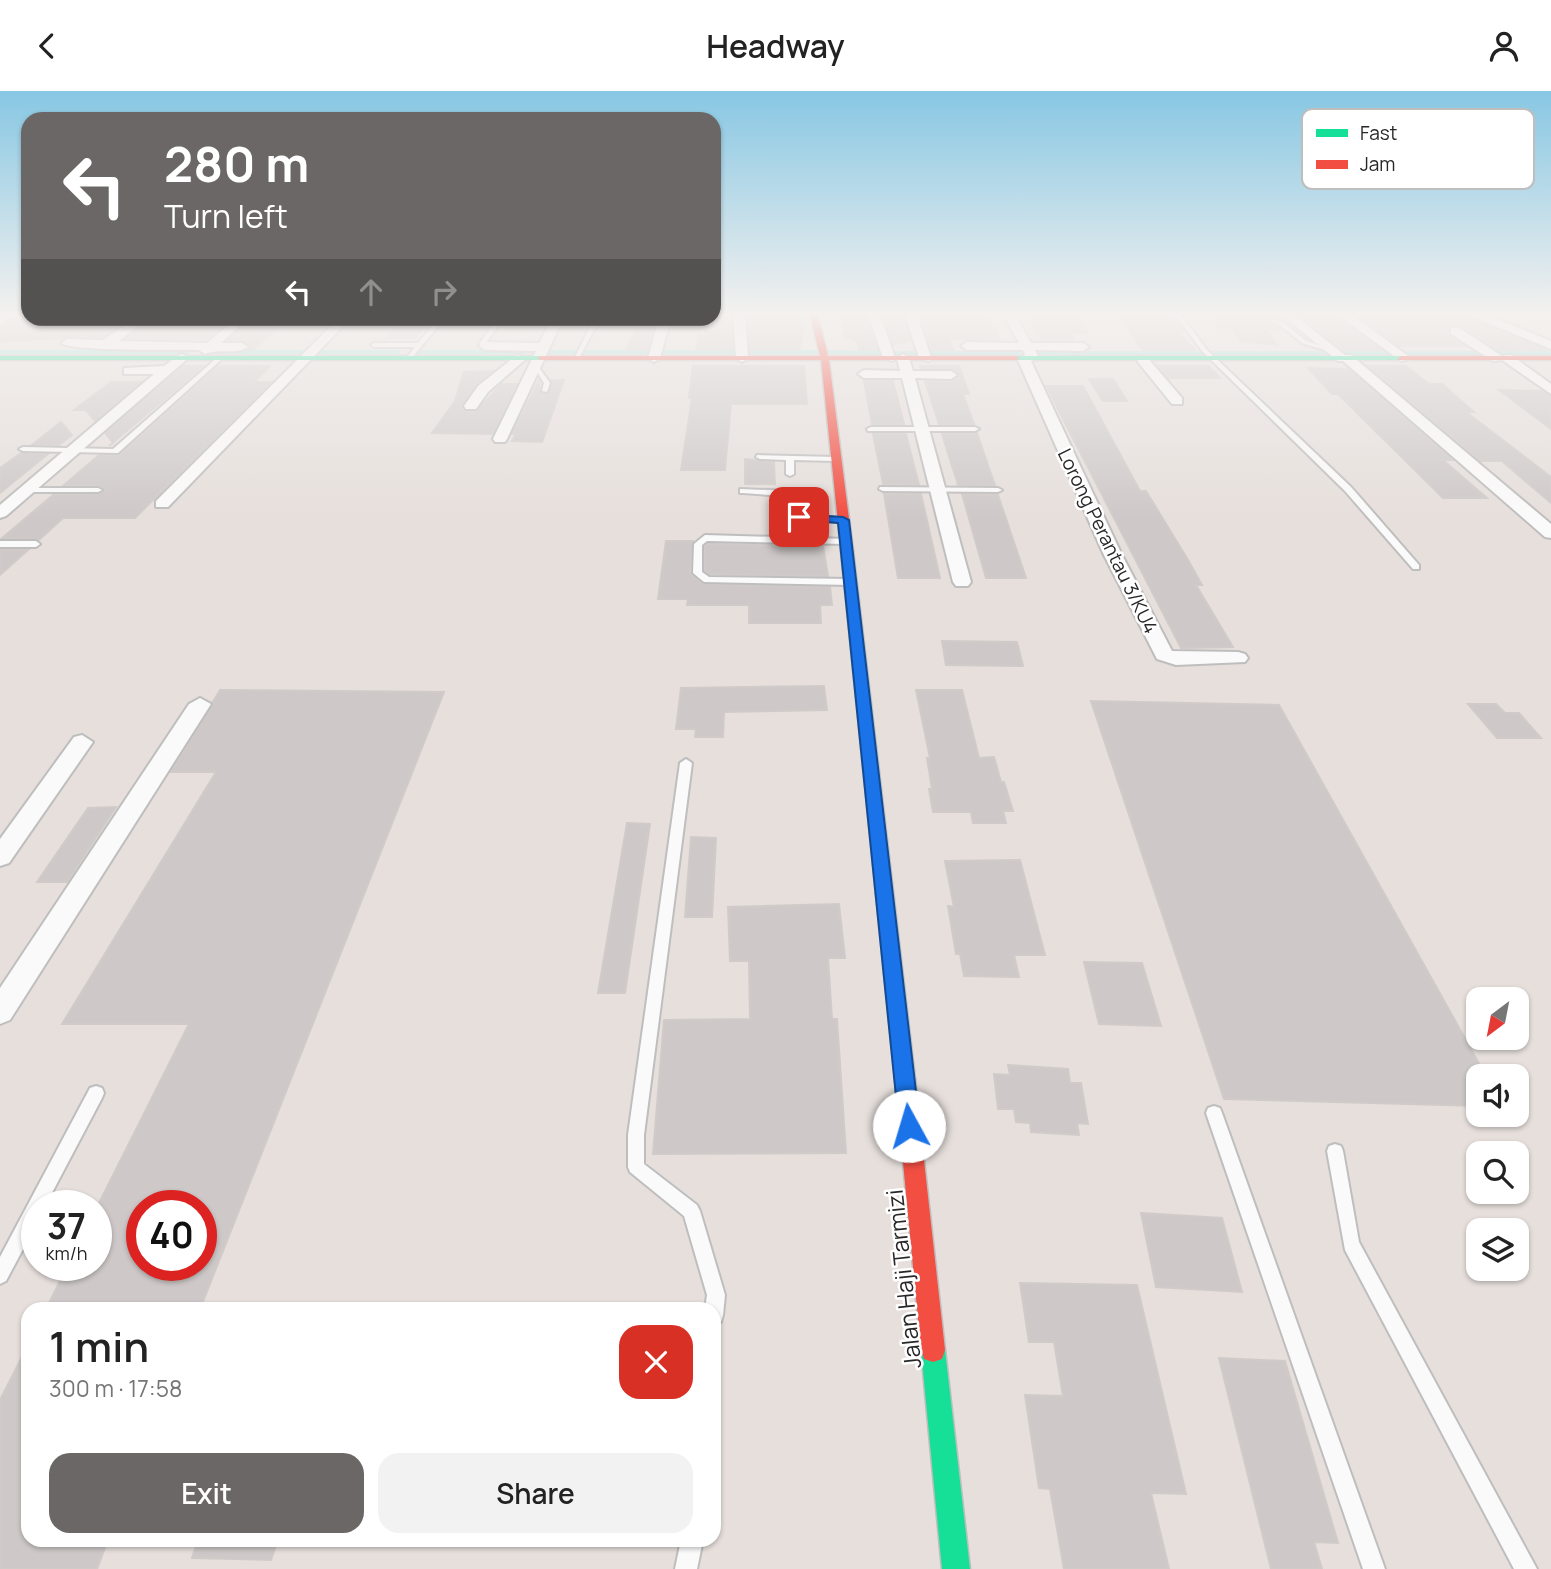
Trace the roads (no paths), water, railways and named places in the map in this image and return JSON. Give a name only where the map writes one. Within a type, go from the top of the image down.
[{"type":"street","points":[[0,513],[155,380]]},
{"type":"street","points":[[162,503],[283,380]]},
{"type":"street","points":[[471,406],[483,389],[497,380]]},
{"type":"street","points":[[500,439],[524,380]]},
{"type":"street","name":"Jalan Haji Tarmizi","points":[[826,380],[851,582],[956,1569]]},
{"type":"street","points":[[906,380],[922,429],[962,582]]},
{"type":"street","name":"Lorong Perantau 3/KU4","points":[[1038,380],[1112,553],[1164,655],[1176,659],[1238,658]]},
{"type":"street","points":[[1159,380],[1177,401]]},
{"type":"street","points":[[1370,380],[1551,533]]},
{"type":"street","points":[[1535,380],[1551,390]]},
{"type":"street","points":[[0,1012],[200,704]]},
{"type":"street","points":[[0,857],[82,742]]},
{"type":"lane","points":[[23,449],[115,451],[179,380]]},
{"type":"lane","points":[[545,380],[545,391]]},
{"type":"lane","points":[[1236,380],[1323,463],[1416,567]]},
{"type":"lane","points":[[871,429],[975,429]]},
{"type":"lane","points":[[760,457],[836,459]]},
{"type":"lane","points":[[790,458],[790,474]]},
{"type":"lane","points":[[883,489],[998,490]]},
{"type":"lane","points":[[26,490],[98,490]]},
{"type":"lane","points":[[743,491],[793,493],[801,496],[799,517],[843,520]]},
{"type":"lane","points":[[846,541],[702,539],[698,544],[697,573],[708,580],[851,582]]},
{"type":"lane","points":[[0,544],[36,544]]},
{"type":"lane","points":[[686,763],[636,1135],[636,1167],[691,1211],[716,1295],[715,1302]]},
{"type":"lane","points":[[0,1275],[96,1093]]},
{"type":"lane","points":[[1214,1114],[1374,1569]]},
{"type":"lane","points":[[1335,1151],[1351,1244],[1526,1569]]},
{"type":"lane","points":[[686,1569],[691,1547]]}]
